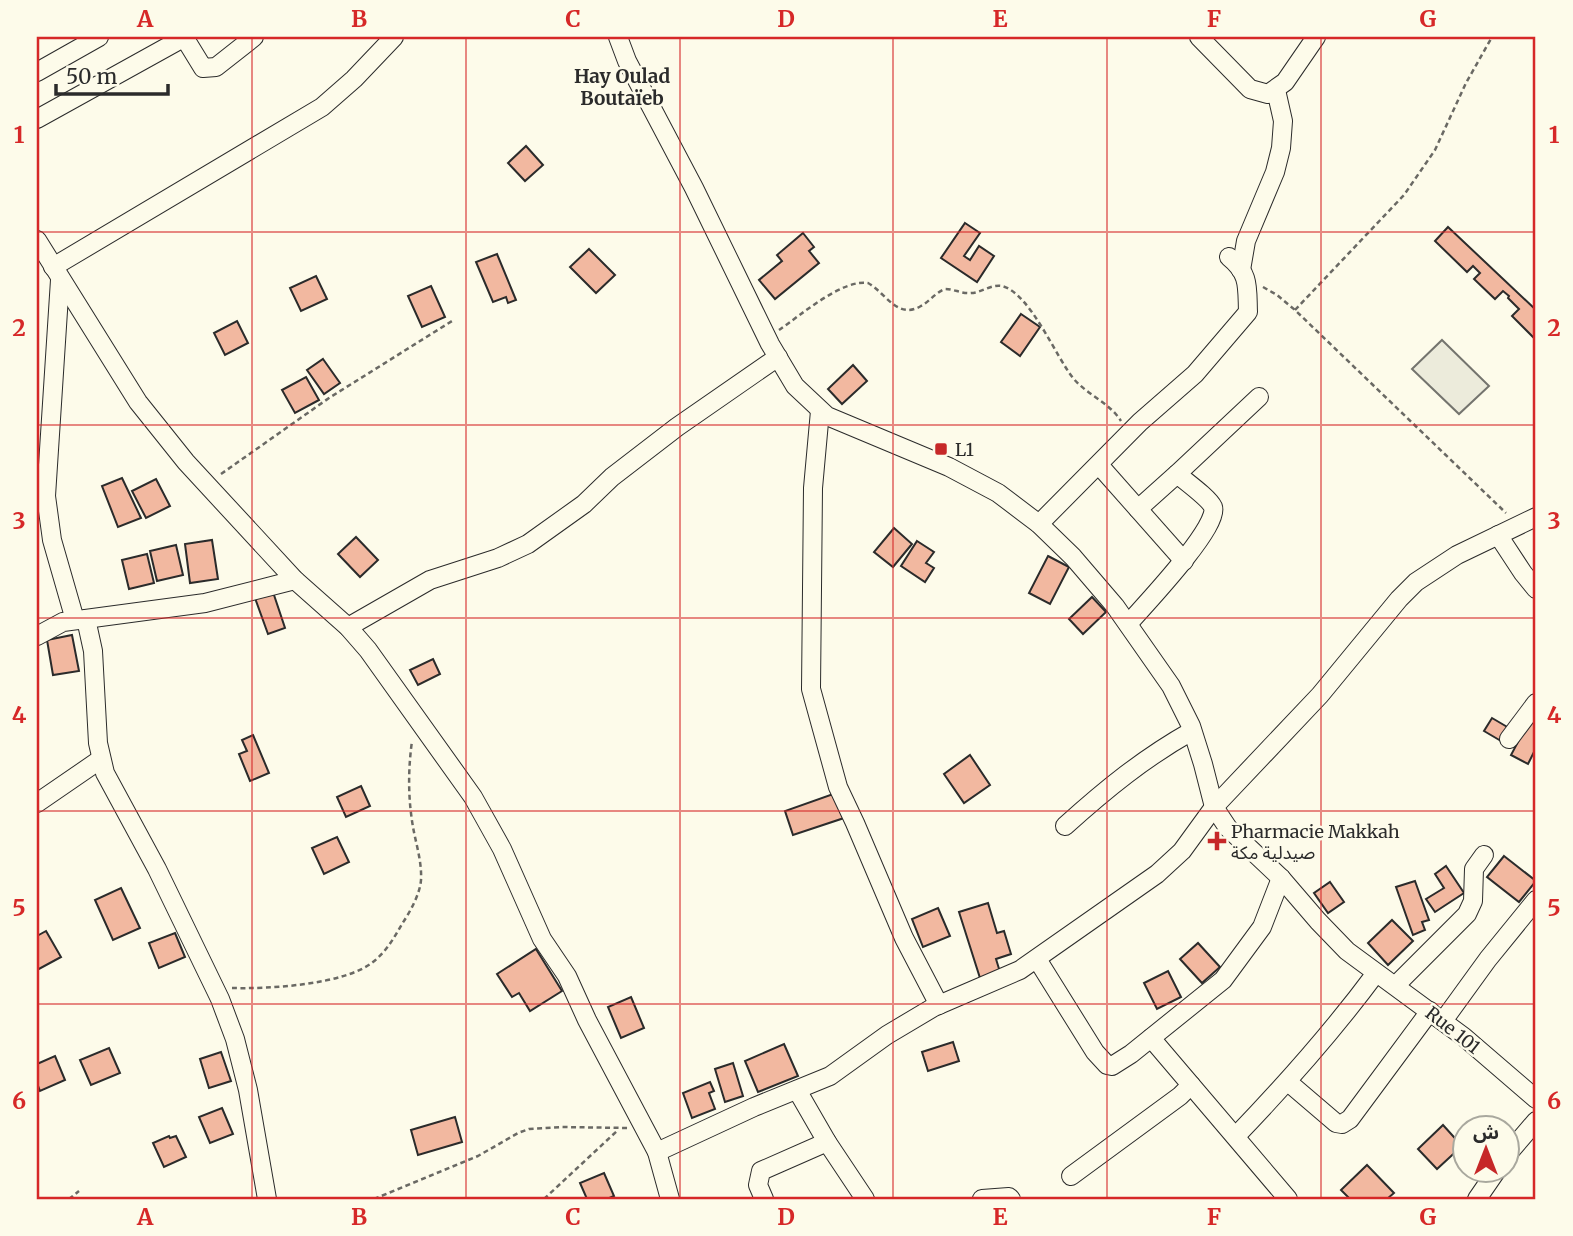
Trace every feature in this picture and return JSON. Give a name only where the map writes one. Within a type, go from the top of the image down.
[{"type":"street","points":[[37,72],[99,37]]},
{"type":"street","points":[[37,119],[184,37],[203,68],[216,67],[254,37]]},
{"type":"street","points":[[57,274],[322,107],[354,79],[394,37]]},
{"type":"street","points":[[618,37],[627,61],[767,338],[795,386],[820,411],[853,429],[949,467],[998,493],[1039,524],[1073,557],[1128,624],[1171,686],[1192,731],[1214,807]]},
{"type":"street","points":[[1199,37],[1250,89],[1268,94],[1276,90],[1290,75],[1316,37]]},
{"type":"street","points":[[1039,524],[1120,442],[1195,374],[1248,312],[1239,269],[1246,241],[1275,172],[1281,148],[1283,121],[1276,90]]},
{"type":"street","points":[[37,240],[138,402],[207,484],[295,580],[348,627],[368,650],[473,797],[502,849],[542,939],[567,976],[657,1152],[670,1199]]},
{"type":"street","points":[[57,274],[46,496],[52,540],[93,651],[96,727],[101,759],[105,773],[145,846],[215,987],[235,1038],[248,1090],[267,1199]]},
{"type":"street","points":[[348,627],[430,580],[498,558],[528,544],[584,503],[612,477],[677,426],[778,357]]},
{"type":"street","points":[[1138,509],[1259,397]]},
{"type":"street","points":[[820,411],[813,488],[811,689],[838,787],[904,938],[939,1004]]},
{"type":"street","points":[[1099,465],[1184,561]]},
{"type":"street","points":[[1128,624],[1184,561],[1211,522],[1214,513],[1212,505],[1177,474]]},
{"type":"street","points":[[657,1152],[754,1107],[830,1076],[887,1035],[939,1004],[1006,977],[1037,958],[1171,863],[1214,807],[1320,695],[1416,582],[1457,555],[1536,517]]},
{"type":"street","points":[[1498,535],[1522,573],[1536,589]]},
{"type":"street","points":[[37,636],[63,622],[205,603],[241,596],[295,580]]},
{"type":"street","points":[[1509,739],[1536,703]]},
{"type":"street","points":[[1065,826],[1119,778],[1160,749],[1192,731]]},
{"type":"street","points":[[37,803],[101,759]]},
{"type":"street","name":"Rue 101","points":[[1214,807],[1228,828],[1281,878],[1347,951],[1437,1016],[1536,1098]]},
{"type":"street","points":[[1396,985],[1467,914],[1473,901],[1474,869],[1484,856]]},
{"type":"street","points":[[1037,958],[1095,1052],[1107,1065],[1112,1066],[1223,980],[1262,927],[1281,878]]},
{"type":"street","points":[[1288,1083],[1336,1123],[1342,1124],[1350,1119],[1536,900]]},
{"type":"street","points":[[1236,1136],[1288,1083],[1347,1012],[1371,969]]},
{"type":"street","points":[[1151,1038],[1288,1199]]},
{"type":"street","points":[[1071,1176],[1191,1085]]},
{"type":"street","points":[[797,1090],[862,1198]]},
{"type":"street","points":[[1520,1140],[1536,1121]]},
{"type":"street","points":[[764,1199],[758,1185],[761,1171],[827,1142]]},
{"type":"street","points":[[1477,1199],[1487,1184]]},
{"type":"street","points":[[982,1199],[1011,1199]]},
{"type":"path","points":[[1294,310],[1404,195],[1435,150],[1466,83],[1492,37]]},
{"type":"path","points":[[1239,269],[1294,310],[1518,525]]},
{"type":"path","points":[[767,338],[854,282],[868,283],[889,303],[908,310],[920,306],[945,289],[973,293],[995,286],[1004,287],[1025,304],[1073,378],[1117,415],[1122,424],[1120,442]]},
{"type":"path","points":[[207,484],[329,398],[452,320]]},
{"type":"path","points":[[215,987],[257,989],[306,984],[350,973],[371,964],[386,951],[405,920],[421,881],[410,788],[412,742]]},
{"type":"path","points":[[376,1199],[478,1156],[528,1129],[620,1128],[643,1125]]},
{"type":"path","points":[[544,1199],[620,1128]]},
{"type":"path","points":[[69,1199],[79,1191]]},
{"type":"shaded area","points":[[1442,340],[1489,386],[1459,414],[1412,369]]},
{"type":"building","points":[[526,146],[543,165],[525,181],[508,163]]},
{"type":"building","points":[[965,223],[980,233],[964,256],[970,260],[979,246],[994,256],[977,282],[941,258]]},
{"type":"building","points":[[1448,227],[1536,310],[1536,340],[1512,316],[1519,309],[1509,296],[1503,291],[1495,299],[1474,279],[1480,273],[1473,266],[1467,272],[1435,241]]},
{"type":"building","points":[[803,233],[814,247],[809,251],[819,263],[775,299],[759,280],[782,261],[777,255]]},
{"type":"building","points":[[589,249],[615,275],[596,293],[570,267]]},
{"type":"building","points":[[497,254],[516,300],[508,303],[506,297],[493,302],[476,262]]},
{"type":"building","points":[[316,276],[327,299],[301,311],[290,288]]},
{"type":"building","points":[[431,286],[445,317],[422,327],[408,296]]},
{"type":"building","points":[[1021,314],[1040,327],[1020,356],[1001,342]]},
{"type":"building","points":[[237,321],[248,343],[225,355],[214,333]]},
{"type":"building","points":[[323,359],[340,383],[324,394],[307,370]]},
{"type":"building","points":[[853,365],[867,381],[842,404],[828,389]]},
{"type":"building","points":[[306,377],[319,400],[295,413],[282,390]]},
{"type":"building","points":[[122,478],[141,518],[118,527],[102,486]]},
{"type":"building","points":[[156,479],[170,506],[146,518],[132,491]]},
{"type":"building","points":[[894,528],[912,544],[893,567],[874,552]]},
{"type":"building","points":[[356,537],[378,560],[360,577],[338,554]]},
{"type":"building","points":[[212,540],[218,579],[190,583],[185,544]]},
{"type":"building","points":[[917,541],[934,552],[926,563],[934,568],[925,582],[901,566]]},
{"type":"building","points":[[176,545],[183,575],[157,581],[150,551]]},
{"type":"building","points":[[147,554],[154,583],[129,589],[122,560]]},
{"type":"building","points":[[1048,556],[1069,567],[1050,604],[1029,593]]},
{"type":"building","points":[[273,592],[285,628],[268,634],[255,598]]},
{"type":"building","points":[[1092,597],[1106,612],[1083,634],[1069,619]]},
{"type":"building","points":[[72,635],[79,671],[53,675],[47,640]]},
{"type":"building","points":[[433,659],[440,674],[418,685],[410,670]]},
{"type":"building","points":[[1535,710],[1536,748],[1528,764],[1511,755]]},
{"type":"building","points":[[1492,718],[1509,728],[1501,741],[1484,731]]},
{"type":"building","points":[[253,735],[269,773],[250,781],[239,754],[247,751],[242,740]]},
{"type":"building","points":[[970,755],[990,785],[964,803],[944,774]]},
{"type":"building","points":[[361,786],[370,806],[346,817],[337,797]]},
{"type":"building","points":[[836,793],[844,818],[793,835],[785,811]]},
{"type":"building","points":[[337,837],[349,862],[324,874],[312,848]]},
{"type":"building","points":[[1504,856],[1536,881],[1519,902],[1487,877]]},
{"type":"building","points":[[1446,866],[1464,893],[1435,912],[1426,899],[1444,888],[1435,874]]},
{"type":"building","points":[[1415,881],[1429,920],[1422,922],[1425,930],[1413,935],[1396,887]]},
{"type":"building","points":[[1330,882],[1344,902],[1328,913],[1314,893]]},
{"type":"building","points":[[121,888],[140,928],[113,940],[95,900]]},
{"type":"building","points":[[988,903],[997,933],[1004,931],[1011,954],[996,959],[1000,972],[980,978],[959,912]]},
{"type":"building","points":[[938,908],[950,936],[923,947],[912,919]]},
{"type":"building","points":[[1392,920],[1413,941],[1388,965],[1368,943]]},
{"type":"building","points":[[46,931],[61,957],[37,970],[37,936]]},
{"type":"building","points":[[175,933],[185,957],[159,968],[149,943]]},
{"type":"building","points":[[1198,943],[1220,967],[1202,983],[1180,959]]},
{"type":"building","points":[[536,949],[562,991],[530,1011],[519,993],[512,997],[497,974]]},
{"type":"building","points":[[1168,971],[1181,997],[1157,1009],[1144,983]]},
{"type":"building","points":[[631,997],[644,1028],[621,1038],[608,1007]]},
{"type":"building","points":[[953,1042],[959,1061],[928,1071],[922,1052]]},
{"type":"building","points":[[784,1044],[798,1076],[758,1092],[745,1061]]},
{"type":"building","points":[[109,1048],[120,1073],[91,1085],[80,1060]]},
{"type":"building","points":[[221,1052],[231,1081],[209,1088],[200,1059]]},
{"type":"building","points":[[55,1056],[65,1080],[40,1091],[37,1064]]},
{"type":"building","points":[[733,1063],[743,1096],[725,1102],[715,1069]]},
{"type":"building","points":[[710,1082],[714,1091],[709,1093],[715,1109],[692,1118],[683,1093]]},
{"type":"building","points":[[222,1108],[233,1134],[210,1143],[199,1117]]},
{"type":"building","points":[[455,1117],[462,1142],[418,1155],[411,1130]]},
{"type":"building","points":[[1443,1125],[1450,1133],[1450,1157],[1437,1169],[1418,1149]]},
{"type":"building","points":[[176,1136],[186,1157],[164,1167],[153,1143]]},
{"type":"building","points":[[1367,1165],[1394,1193],[1387,1199],[1350,1199],[1341,1190]]},
{"type":"building","points":[[604,1173],[614,1196],[607,1199],[587,1199],[580,1183]]},
{"type":"place","name":"L1","points":[[941,449]]},
{"type":"place","name":"Pharmacie Makkah صيدلية مكة","points":[[1217,841]]},
{"type":"district","name":"Hay Oulad Boutaïeb","points":[[622,87]]}]
